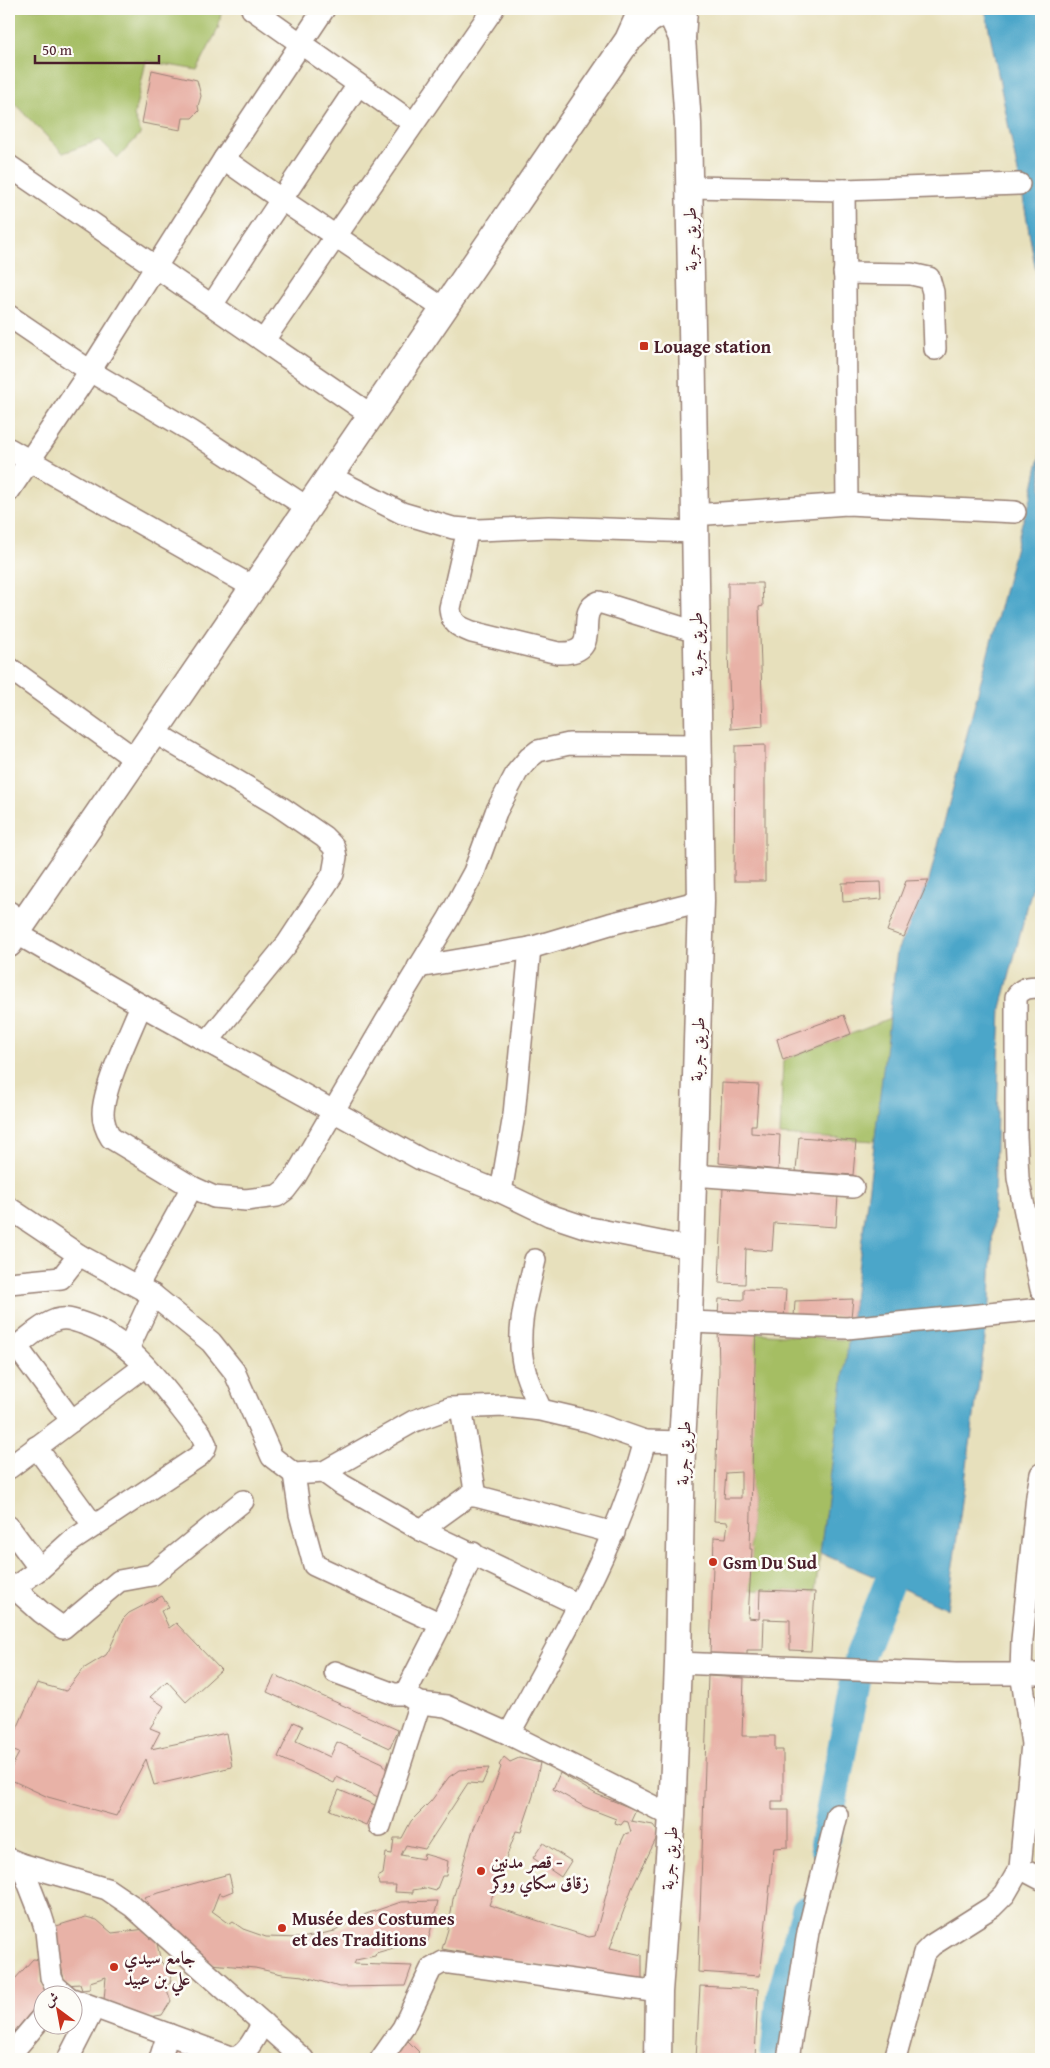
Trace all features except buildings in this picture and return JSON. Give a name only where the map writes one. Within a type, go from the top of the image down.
[{"type":"main road","name":"طريق جربة","points":[[658,2059],[660,1992],[672,1816],[678,1663],[682,1442],[689,1322],[701,901],[689,187],[682,38],[674,20],[666,9]]},
{"type":"main road","points":[[14,928],[154,732],[628,40],[649,20],[666,9]]},
{"type":"street","points":[[252,9],[413,123]]},
{"type":"street","points":[[9,491],[90,371],[224,159],[324,9]]},
{"type":"street","points":[[264,340],[493,9]]},
{"type":"street","points":[[212,305],[358,85]]},
{"type":"street","points":[[224,159],[444,309]]},
{"type":"street","points":[[9,166],[371,415]]},
{"type":"street","points":[[689,187],[844,190],[1019,184]]},
{"type":"street","points":[[844,190],[847,504]]},
{"type":"street","points":[[844,272],[911,274],[928,278],[933,292],[935,348]]},
{"type":"street","points":[[9,316],[90,371],[191,431],[308,508]]},
{"type":"street","points":[[9,449],[253,587]]},
{"type":"street","points":[[329,476],[402,513],[431,523],[468,529],[694,524],[847,504],[1015,512]]},
{"type":"street","points":[[468,529],[450,608],[450,616],[458,627],[549,651],[570,653],[582,648],[586,639],[588,614],[594,604],[600,602],[696,632]]},
{"type":"street","points":[[9,668],[135,759]]},
{"type":"street","points":[[154,732],[279,806],[324,837],[334,847],[336,857],[333,874],[303,921],[260,979],[208,1041]]},
{"type":"street","points":[[142,1005],[106,1095],[103,1113],[105,1128],[111,1138],[192,1187],[214,1197],[228,1200],[264,1199],[277,1196],[285,1190],[295,1177],[418,967],[449,918],[474,872],[496,812],[517,772],[529,758],[538,751],[548,747],[568,744],[698,745]]},
{"type":"street","points":[[418,967],[530,948],[610,924],[701,901]]},
{"type":"street","points":[[14,928],[142,1005],[422,1160],[549,1214],[585,1227],[691,1248]]},
{"type":"street","points":[[501,1192],[514,1115],[530,948]]},
{"type":"street","points":[[1041,987],[1029,986],[1021,990],[1016,997],[1016,1136],[1018,1178],[1041,1289]]},
{"type":"street","points":[[693,1175],[854,1186]]},
{"type":"street","points":[[128,1349],[145,1290],[192,1187]]},
{"type":"street","points":[[9,1208],[79,1255],[145,1290],[194,1327],[226,1359],[250,1405],[272,1457],[294,1474],[324,1472],[414,1421],[450,1408],[505,1406],[541,1410],[588,1421],[646,1441],[682,1442]]},
{"type":"street","points":[[9,1283],[61,1278],[79,1255]]},
{"type":"street","points":[[535,1260],[522,1315],[520,1343],[524,1369],[541,1410]]},
{"type":"street","points":[[689,1322],[847,1328],[1041,1309]]},
{"type":"street","points":[[72,1420],[13,1350],[47,1324],[57,1320],[68,1319],[99,1329],[128,1349],[145,1366],[201,1434],[206,1445],[199,1456],[70,1542],[40,1569],[11,1589],[63,1628],[120,1581],[152,1575],[243,1501]]},
{"type":"street","points":[[10,1464],[36,1448],[145,1366]]},
{"type":"street","points":[[461,1408],[476,1496]]},
{"type":"street","points":[[509,1734],[579,1605],[614,1533],[635,1478],[646,1441]]},
{"type":"street","points":[[36,1448],[94,1526]]},
{"type":"street","points":[[324,1472],[342,1485],[421,1530],[579,1605]]},
{"type":"street","points":[[294,1474],[300,1514],[314,1566],[441,1624]]},
{"type":"street","points":[[895,2059],[924,1953],[932,1945],[992,1907],[1005,1894],[1020,1868],[1036,1745],[1031,1674],[1022,1640],[1038,1525],[1041,1474]]},
{"type":"street","points":[[421,1530],[461,1500],[468,1496],[476,1496],[614,1533]]},
{"type":"street","points":[[9,1527],[40,1569]]},
{"type":"street","points":[[380,1826],[413,1699],[441,1624],[472,1553]]},
{"type":"street","points":[[678,1663],[956,1674],[1031,1674]]},
{"type":"street","points":[[335,1672],[394,1694],[446,1706],[509,1734],[672,1816]]},
{"type":"street","points":[[788,2059],[808,1932],[837,1815]]},
{"type":"street","points":[[15,1862],[41,1915],[46,1931],[51,1977],[55,1986]]},
{"type":"street","points":[[15,1862],[107,1889],[132,1906],[303,2059]]},
{"type":"street","points":[[1020,1868],[1041,1879]]},
{"type":"street","points":[[381,2059],[402,2028],[431,1969],[443,1962],[660,1992]]},
{"type":"street","points":[[82,2003],[233,2058],[240,2056],[245,2051],[263,2023]]},
{"type":"street","points":[[68,2059],[94,2008]]},
{"type":"street","points":[[9,2056],[32,2029]]},
{"type":"street","points":[[160,2059],[168,2034]]},
{"type":"green space","points":[[9,9],[222,9],[218,29],[197,70],[146,61],[134,116],[141,133],[118,158],[100,140],[63,153],[9,98]]},
{"type":"green space","points":[[890,1019],[875,1141],[780,1135],[783,1060]]},
{"type":"green space","points":[[755,1333],[849,1340],[815,1592],[749,1590],[752,1550],[750,1549]]},
{"type":"water","points":[[985,9],[1041,9],[1041,301],[1024,203]]},
{"type":"water","points":[[1041,451],[1041,854],[1001,1008],[990,1303],[947,1608],[820,1553],[871,1171],[897,951],[929,880],[1022,523],[1030,502]]},
{"type":"waterway","points":[[824,1845],[860,1655],[892,1575],[898,1544]]},
{"type":"waterway","points":[[775,2059],[781,1996],[806,1911]]},
{"type":"place","name":"Louage station","points":[[644,346]]},
{"type":"place","name":"Gsm Du Sud","points":[[713,1562]]},
{"type":"place","name":"قصر مدنين - زقاق سكاي ووكر","points":[[481,1871]]},
{"type":"place","name":"Musée des Costumes et des Traditions","points":[[282,1928]]},
{"type":"place","name":"جامع سيدي علي بن عبيد","points":[[114,1967]]}]
